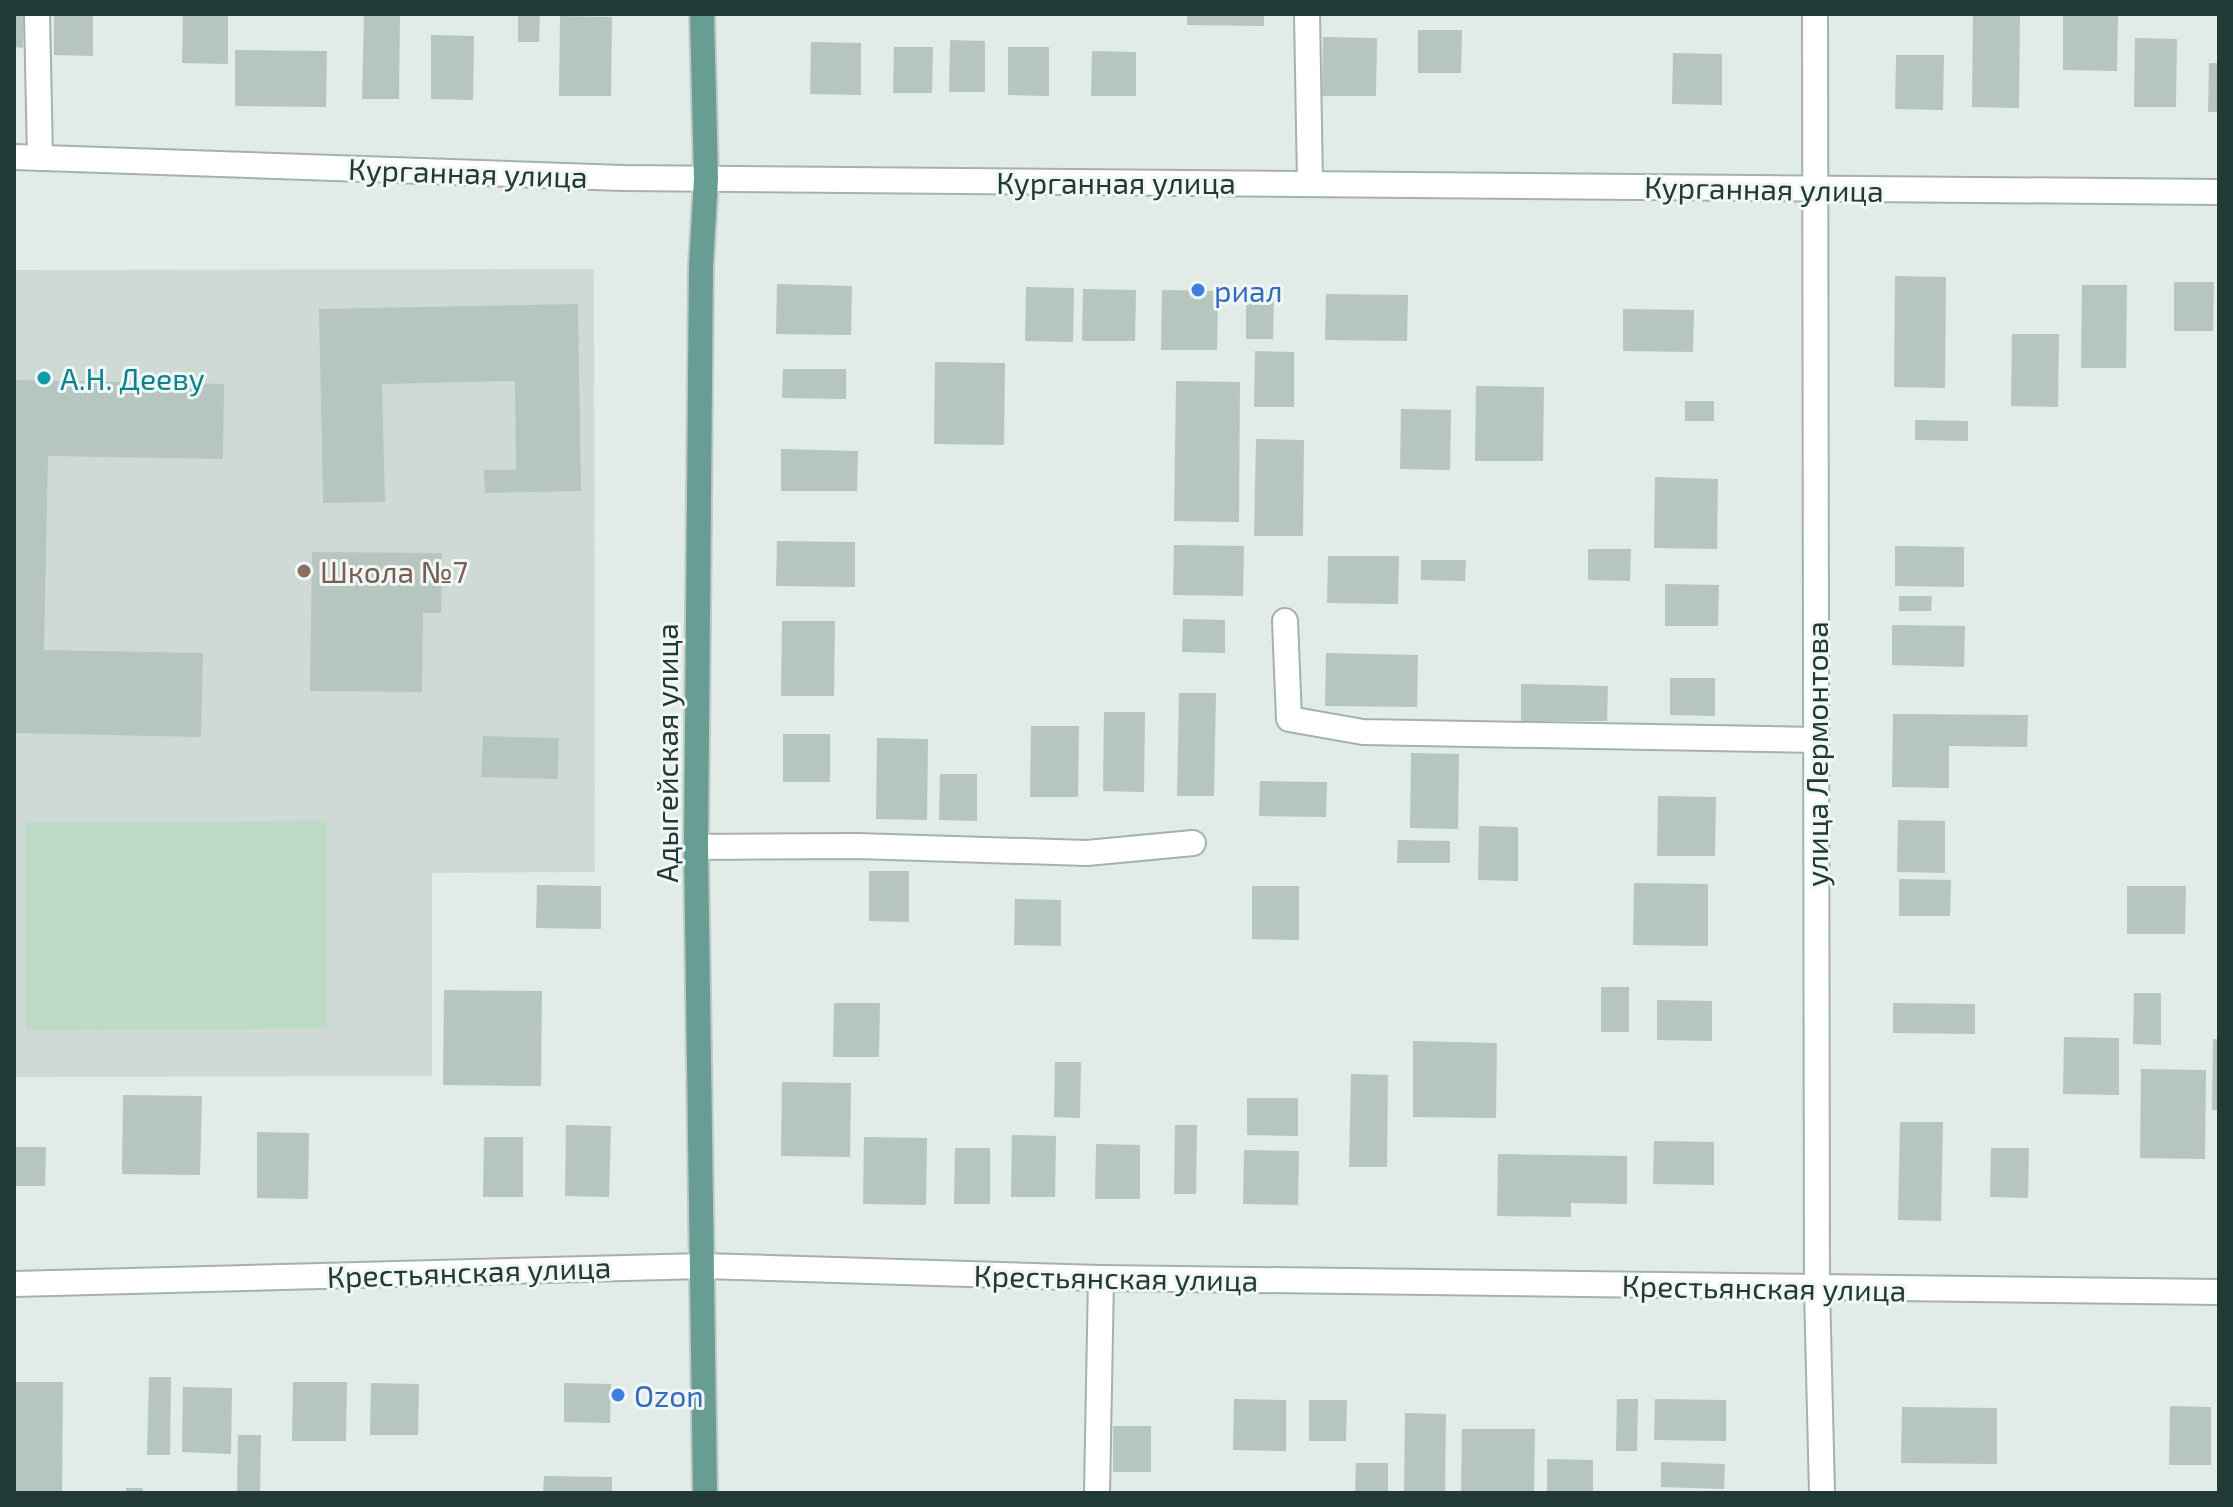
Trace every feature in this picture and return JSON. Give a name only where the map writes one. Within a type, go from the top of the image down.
[{"type":"main road","name":"Адыгейская улица","points":[[702,14],[706,179],[701,266],[696,847],[705,1493]]},
{"type":"street","points":[[37,14],[40,158]]},
{"type":"street","points":[[1307,14],[1310,184]]},
{"type":"street","name":"улица Лермонтова","points":[[1815,14],[1818,189],[1817,1289],[1822,1493]]},
{"type":"street","name":"Курганная улица","points":[[14,157],[706,179],[2219,192]]},
{"type":"street","points":[[1285,621],[1289,719],[1363,732],[1816,740]]},
{"type":"street","points":[[696,847],[857,846],[1087,853],[1193,843]]},
{"type":"street","name":"Крестьянская улица","points":[[14,1284],[703,1266],[1101,1278],[2219,1292]]},
{"type":"street","points":[[1097,1493],[1101,1278]]},
{"type":"shaded area","name":"Школа №7","points":[[594,269],[595,872],[432,873],[432,1076],[14,1077],[14,270]]},
{"type":"green space","points":[[327,821],[327,1029],[26,1030],[26,822]]},
{"type":"building","points":[[14,14],[24,14],[23,48],[14,47]]},
{"type":"building","points":[[54,14],[93,14],[93,56],[54,55]]},
{"type":"building","points":[[183,14],[228,14],[228,64],[182,63]]},
{"type":"building","points":[[364,14],[400,14],[399,99],[362,99]]},
{"type":"building","points":[[518,14],[540,14],[539,42],[518,42]]},
{"type":"building","points":[[1187,14],[1264,14],[1264,26],[1187,25]]},
{"type":"building","points":[[1973,14],[2020,14],[2019,108],[1972,107]]},
{"type":"building","points":[[2063,14],[2118,14],[2117,71],[2063,70]]},
{"type":"building","points":[[560,16],[612,17],[611,96],[559,96]]},
{"type":"building","points":[[1418,30],[1462,30],[1461,73],[1418,73]]},
{"type":"building","points":[[431,35],[474,36],[473,100],[431,99]]},
{"type":"building","points":[[1323,37],[1377,38],[1376,96],[1322,96]]},
{"type":"building","points":[[2135,38],[2177,39],[2176,107],[2134,107]]},
{"type":"building","points":[[950,40],[985,41],[985,92],[949,92]]},
{"type":"building","points":[[811,42],[861,43],[861,95],[810,94]]},
{"type":"building","points":[[894,47],[933,47],[932,93],[893,93]]},
{"type":"building","points":[[1008,47],[1049,47],[1049,96],[1008,95]]},
{"type":"building","points":[[235,50],[327,51],[326,107],[235,106]]},
{"type":"building","points":[[1092,51],[1136,52],[1136,96],[1091,96]]},
{"type":"building","points":[[1673,53],[1722,54],[1722,105],[1672,104]]},
{"type":"building","points":[[1896,55],[1944,55],[1943,110],[1895,109]]},
{"type":"building","points":[[2209,63],[2219,63],[2219,112],[2208,112]]},
{"type":"building","points":[[1895,276],[1946,277],[1945,388],[1894,387]]},
{"type":"building","points":[[2174,282],[2214,282],[2213,331],[2174,331]]},
{"type":"building","points":[[777,284],[852,286],[851,335],[776,334]]},
{"type":"building","points":[[2082,285],[2127,285],[2126,368],[2081,368]]},
{"type":"building","points":[[1026,287],[1074,288],[1073,342],[1025,341]]},
{"type":"building","points":[[1083,289],[1136,290],[1135,341],[1082,341]]},
{"type":"building","points":[[1162,290],[1218,291],[1217,350],[1161,350]]},
{"type":"building","points":[[1246,291],[1274,291],[1273,339],[1246,339]]},
{"type":"building","points":[[1326,294],[1408,295],[1407,341],[1325,340]]},
{"type":"building","points":[[578,304],[581,491],[485,493],[484,470],[516,470],[515,381],[382,384],[385,502],[323,503],[319,309]]},
{"type":"building","points":[[1623,309],[1694,310],[1693,352],[1623,351]]},
{"type":"building","points":[[2012,334],[2059,334],[2058,407],[2011,406]]},
{"type":"building","points":[[1255,351],[1294,352],[1294,407],[1254,407]]},
{"type":"building","points":[[935,362],[1005,363],[1004,445],[934,444]]},
{"type":"building","points":[[783,369],[846,369],[846,399],[782,398]]},
{"type":"building","points":[[14,380],[224,384],[223,459],[48,456],[44,650],[203,653],[201,737],[14,733]]},
{"type":"building","points":[[1176,381],[1240,382],[1239,522],[1174,521]]},
{"type":"building","points":[[1476,386],[1544,387],[1543,461],[1475,461]]},
{"type":"building","points":[[1685,401],[1714,401],[1714,421],[1685,421]]},
{"type":"building","points":[[1401,409],[1451,410],[1450,470],[1400,469]]},
{"type":"building","points":[[1915,420],[1968,421],[1968,441],[1915,440]]},
{"type":"building","points":[[1256,439],[1304,440],[1303,536],[1254,536]]},
{"type":"building","points":[[781,449],[858,451],[857,491],[781,491]]},
{"type":"building","points":[[1655,477],[1718,479],[1717,549],[1654,548]]},
{"type":"building","points":[[777,541],[855,542],[855,587],[776,586]]},
{"type":"building","points":[[1174,545],[1244,546],[1243,596],[1173,595]]},
{"type":"building","points":[[1895,546],[1964,547],[1964,587],[1895,586]]},
{"type":"building","points":[[1588,549],[1631,549],[1630,581],[1588,580]]},
{"type":"building","points":[[312,552],[442,553],[441,613],[423,613],[422,692],[310,691]]},
{"type":"building","points":[[1328,556],[1399,556],[1398,604],[1327,603]]},
{"type":"building","points":[[1421,560],[1466,560],[1465,581],[1421,580]]},
{"type":"building","points":[[1665,584],[1719,585],[1718,626],[1665,626]]},
{"type":"building","points":[[1899,596],[1932,596],[1931,611],[1899,611]]},
{"type":"building","points":[[1183,619],[1225,620],[1225,653],[1182,652]]},
{"type":"building","points":[[782,621],[835,621],[834,696],[781,696]]},
{"type":"building","points":[[1892,625],[1965,626],[1964,667],[1892,665]]},
{"type":"building","points":[[1326,653],[1418,655],[1417,707],[1325,706]]},
{"type":"building","points":[[1670,678],[1715,678],[1715,716],[1670,715]]},
{"type":"building","points":[[1521,684],[1608,686],[1607,721],[1521,721]]},
{"type":"building","points":[[1179,693],[1216,693],[1214,796],[1177,796]]},
{"type":"building","points":[[1104,712],[1145,712],[1144,792],[1103,791]]},
{"type":"building","points":[[1893,714],[2028,715],[2027,747],[1949,746],[1949,788],[1892,787]]},
{"type":"building","points":[[1031,726],[1079,726],[1078,797],[1030,797]]},
{"type":"building","points":[[783,734],[830,734],[830,782],[783,782]]},
{"type":"building","points":[[483,736],[559,738],[558,779],[481,777]]},
{"type":"building","points":[[877,738],[928,739],[927,820],[876,819]]},
{"type":"building","points":[[1411,753],[1459,754],[1458,829],[1410,828]]},
{"type":"building","points":[[940,774],[977,774],[977,821],[939,820]]},
{"type":"building","points":[[1260,781],[1327,782],[1326,817],[1259,816]]},
{"type":"building","points":[[1658,796],[1716,797],[1715,856],[1657,856]]},
{"type":"building","points":[[1898,820],[1945,821],[1945,873],[1897,872]]},
{"type":"building","points":[[1479,826],[1518,827],[1518,881],[1478,880]]},
{"type":"building","points":[[1398,840],[1450,841],[1450,863],[1397,863]]},
{"type":"building","points":[[869,871],[909,871],[909,922],[869,921]]},
{"type":"building","points":[[1899,879],[1951,880],[1950,916],[1899,916]]},
{"type":"building","points":[[1634,883],[1708,884],[1708,946],[1633,945]]},
{"type":"building","points":[[537,885],[601,886],[601,929],[536,928]]},
{"type":"building","points":[[1252,886],[1299,886],[1299,940],[1252,939]]},
{"type":"building","points":[[2127,886],[2186,886],[2185,934],[2127,934]]},
{"type":"building","points":[[1015,899],[1061,900],[1061,946],[1014,945]]},
{"type":"building","points":[[1601,987],[1629,987],[1629,1032],[1601,1032]]},
{"type":"building","points":[[444,990],[542,991],[541,1086],[443,1085]]},
{"type":"building","points":[[2134,993],[2161,993],[2161,1045],[2133,1044]]},
{"type":"building","points":[[1657,1000],[1712,1001],[1712,1041],[1657,1040]]},
{"type":"building","points":[[834,1003],[880,1003],[879,1057],[833,1057]]},
{"type":"building","points":[[1893,1003],[1975,1004],[1975,1034],[1893,1033]]},
{"type":"building","points":[[2064,1037],[2119,1038],[2119,1095],[2063,1094]]},
{"type":"building","points":[[2213,1039],[2219,1039],[2219,1110],[2212,1110]]},
{"type":"building","points":[[1413,1041],[1497,1043],[1496,1118],[1413,1117]]},
{"type":"building","points":[[1055,1062],[1081,1062],[1080,1118],[1054,1117]]},
{"type":"building","points":[[2141,1069],[2206,1070],[2205,1159],[2140,1158]]},
{"type":"building","points":[[1351,1074],[1388,1075],[1387,1167],[1349,1167]]},
{"type":"building","points":[[782,1082],[851,1083],[850,1157],[781,1156]]},
{"type":"building","points":[[123,1095],[202,1096],[200,1175],[122,1174]]},
{"type":"building","points":[[1247,1098],[1298,1098],[1298,1136],[1247,1135]]},
{"type":"building","points":[[1900,1122],[1943,1122],[1941,1221],[1898,1220]]},
{"type":"building","points":[[566,1125],[611,1126],[609,1197],[565,1196]]},
{"type":"building","points":[[1175,1125],[1197,1125],[1196,1194],[1174,1194]]},
{"type":"building","points":[[257,1132],[309,1133],[308,1199],[257,1198]]},
{"type":"building","points":[[1012,1135],[1056,1136],[1055,1197],[1011,1197]]},
{"type":"building","points":[[484,1137],[523,1137],[523,1197],[483,1197]]},
{"type":"building","points":[[864,1137],[927,1138],[926,1205],[863,1204]]},
{"type":"building","points":[[1654,1141],[1714,1142],[1714,1185],[1653,1184]]},
{"type":"building","points":[[1096,1144],[1140,1145],[1140,1199],[1095,1199]]},
{"type":"building","points":[[14,1147],[46,1147],[45,1186],[14,1186]]},
{"type":"building","points":[[955,1148],[990,1148],[990,1204],[954,1204]]},
{"type":"building","points":[[1991,1148],[2029,1148],[2028,1198],[1990,1197]]},
{"type":"building","points":[[1244,1150],[1299,1151],[1298,1205],[1243,1204]]},
{"type":"building","points":[[1498,1154],[1627,1156],[1627,1204],[1571,1203],[1571,1217],[1497,1216]]},
{"type":"building","points":[[149,1377],[171,1377],[170,1455],[147,1455]]},
{"type":"building","points":[[14,1382],[63,1382],[62,1493],[14,1493]]},
{"type":"building","points":[[293,1382],[347,1382],[346,1441],[292,1441]]},
{"type":"building","points":[[371,1383],[419,1384],[418,1435],[370,1435]]},
{"type":"building","points":[[564,1383],[611,1384],[610,1423],[564,1422]]},
{"type":"building","points":[[183,1387],[232,1388],[231,1454],[182,1452]]},
{"type":"building","points":[[1234,1399],[1286,1400],[1286,1451],[1233,1450]]},
{"type":"building","points":[[1617,1399],[1638,1399],[1637,1451],[1616,1451]]},
{"type":"building","points":[[1655,1399],[1726,1400],[1726,1441],[1654,1440]]},
{"type":"building","points":[[1309,1400],[1347,1400],[1346,1441],[1309,1441]]},
{"type":"building","points":[[2170,1406],[2211,1407],[2211,1465],[2169,1465]]},
{"type":"building","points":[[1902,1407],[1997,1408],[1997,1464],[1901,1463]]},
{"type":"building","points":[[1405,1413],[1446,1414],[1445,1493],[1404,1493]]},
{"type":"building","points":[[1113,1426],[1151,1426],[1151,1472],[1113,1472]]},
{"type":"building","points":[[1462,1429],[1535,1429],[1534,1493],[1461,1493]]},
{"type":"building","points":[[238,1435],[261,1435],[260,1493],[237,1493]]},
{"type":"building","points":[[1547,1459],[1593,1460],[1593,1492],[1547,1491]]},
{"type":"building","points":[[1661,1462],[1725,1464],[1724,1489],[1661,1487]]},
{"type":"building","points":[[1356,1463],[1388,1463],[1388,1493],[1355,1493]]},
{"type":"building","points":[[544,1476],[612,1477],[612,1493],[543,1493]]},
{"type":"building","points":[[126,1488],[143,1488],[143,1493],[126,1493]]},
{"type":"place","name":"риал","points":[[1198,290]]},
{"type":"place","name":"А.Н. Дееву","points":[[44,378]]},
{"type":"place","name":"Школа №7","points":[[304,571]]},
{"type":"place","name":"Ozon","points":[[618,1395]]}]
